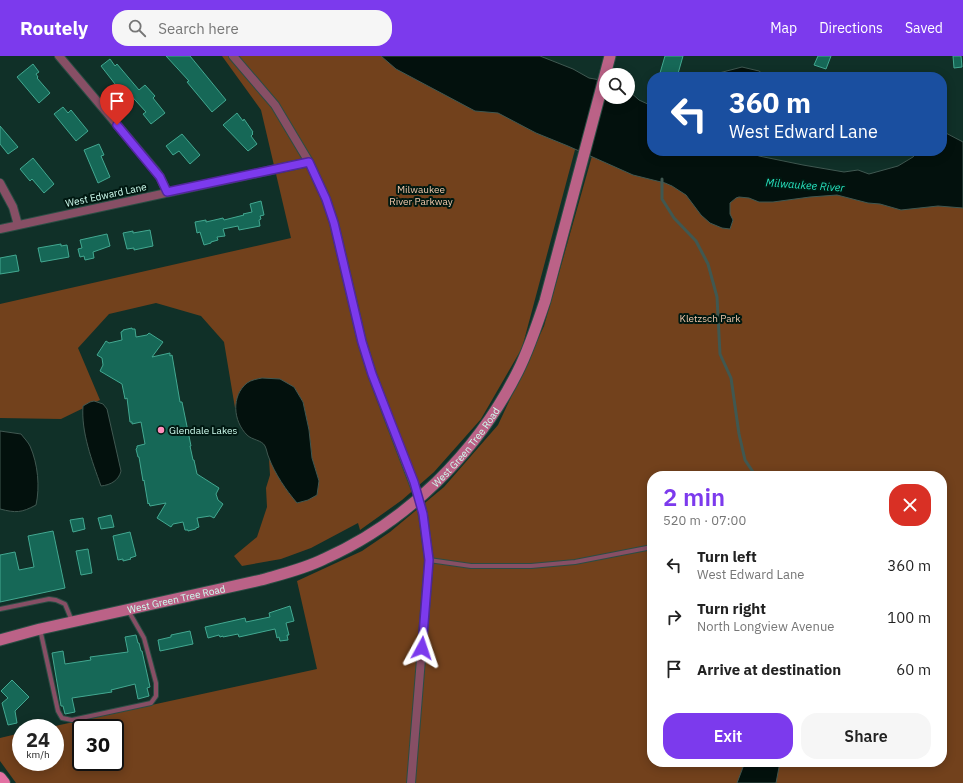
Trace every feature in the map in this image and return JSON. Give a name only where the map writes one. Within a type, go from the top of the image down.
[{"type":"main road","points":[[0,778],[4,783]]},
{"type":"street","points":[[59,56],[156,171],[167,192]]},
{"type":"street","points":[[233,56],[275,105],[309,162],[326,199],[334,223],[362,342],[372,374],[419,498],[423,514],[429,560],[411,783]]},
{"type":"street","name":"West Green Tree Road","points":[[0,640],[40,629],[261,580],[308,566],[357,543],[396,518],[446,473],[481,430],[503,398],[518,371],[534,334],[545,301],[610,56]]},
{"type":"street","name":"West Edward Lane","points":[[0,229],[309,162]]},
{"type":"street","points":[[0,183],[8,196],[18,225]]},
{"type":"lane","points":[[429,560],[471,566],[531,566],[575,562],[647,548]]},
{"type":"lane","points":[[0,609],[45,600],[56,600],[66,604],[72,622]]},
{"type":"lane","points":[[40,629],[58,711],[62,718],[72,720],[151,703],[156,696],[156,683],[144,638],[128,609]]},
{"type":"green space","name":"Milwaukee River Parkway","points":[[222,56],[467,56],[576,146],[522,348],[481,419],[434,472],[402,500],[360,530],[358,523],[311,548],[281,559],[242,566],[234,556],[257,537],[267,507],[266,488],[270,475],[269,459],[289,493],[319,481],[312,458],[309,430],[303,402],[294,387],[239,392],[235,408],[224,342],[201,316],[156,303],[109,314],[78,348],[100,400],[61,419],[0,418],[0,304],[291,238],[261,110]]},
{"type":"green space","name":"Kletzsch Park","points":[[647,151],[647,156],[678,156],[781,176],[963,178],[963,783],[16,783],[0,761],[0,738],[12,735],[12,771],[64,771],[64,724],[72,722],[72,771],[124,771],[124,719],[87,719],[317,669],[297,581],[362,551],[390,532],[444,487],[498,425],[544,326],[592,156]]},
{"type":"water","name":"Milwaukee River","points":[[381,56],[540,56],[573,69],[589,78],[599,80],[599,104],[635,104],[635,96],[647,104],[647,156],[759,156],[844,172],[858,170],[869,174],[898,166],[914,156],[947,156],[947,134],[963,142],[963,208],[938,206],[901,210],[837,195],[773,202],[759,202],[749,198],[739,197],[730,203],[730,214],[733,220],[730,229],[722,228],[710,223],[701,215],[686,195],[672,186],[633,175],[536,133],[498,113],[475,111],[396,69]]},
{"type":"water","points":[[742,67],[760,72],[723,72]]},
{"type":"water","points":[[262,378],[280,379],[294,387],[303,402],[309,430],[312,458],[319,481],[317,495],[308,500],[297,503],[271,464],[264,444],[247,435],[239,423],[236,409],[238,395],[247,383],[252,380]]},
{"type":"water","points":[[94,401],[103,404],[107,409],[121,471],[114,482],[101,486],[85,436],[83,416],[83,406]]},
{"type":"water","points":[[0,431],[21,434],[30,446],[33,453],[38,483],[37,498],[36,505],[26,510],[14,512],[0,509]]},
{"type":"water","points":[[743,767],[779,767],[776,783],[737,783]]},
{"type":"building","points":[[166,56],[190,56],[226,100],[212,112],[187,82],[189,81]]},
{"type":"building","points":[[665,56],[683,56],[678,72],[660,72]]},
{"type":"building","points":[[818,56],[831,56],[826,69],[814,65]]},
{"type":"building","points":[[953,56],[961,56],[962,67],[954,68]]},
{"type":"building","points":[[110,59],[115,66],[117,64],[139,90],[145,85],[155,96],[153,98],[165,113],[151,124],[143,114],[146,112],[126,90],[122,93],[101,66]]},
{"type":"building","points":[[33,64],[39,72],[36,74],[38,77],[37,78],[50,93],[39,103],[17,77]]},
{"type":"building","points":[[63,107],[68,113],[71,110],[88,131],[76,141],[54,114]]},
{"type":"building","points":[[237,113],[243,121],[244,119],[253,132],[251,136],[257,144],[248,151],[223,125]]},
{"type":"building","points":[[0,126],[18,147],[8,154],[0,144]]},
{"type":"building","points":[[182,134],[200,155],[190,164],[179,151],[173,155],[166,146]]},
{"type":"building","points":[[99,144],[104,155],[101,156],[110,177],[98,183],[84,150]]},
{"type":"building","points":[[33,158],[54,184],[44,193],[32,179],[30,181],[20,169]]},
{"type":"building","points":[[261,201],[264,215],[260,216],[260,226],[239,230],[238,226],[223,229],[225,236],[217,237],[218,240],[204,245],[200,232],[197,233],[195,222],[206,220],[206,222],[223,218],[224,220],[244,215],[243,214],[252,212],[250,204]]},
{"type":"building","points":[[150,230],[153,246],[134,250],[134,248],[127,249],[123,233]]},
{"type":"building","points":[[107,234],[110,246],[93,252],[94,258],[85,260],[84,256],[80,257],[78,249],[82,248],[80,240]]},
{"type":"building","points":[[61,244],[61,246],[67,245],[69,257],[41,262],[38,248]]},
{"type":"building","points":[[16,255],[19,271],[0,274],[0,258]]},
{"type":"building","name":"Glendale Lakes","points":[[132,328],[135,329],[136,337],[147,335],[149,333],[163,342],[152,357],[170,353],[170,356],[172,355],[180,402],[182,402],[197,474],[219,488],[216,494],[218,500],[223,504],[214,518],[210,516],[197,518],[199,527],[196,529],[188,531],[185,530],[183,522],[173,524],[171,527],[157,518],[166,503],[150,506],[149,503],[148,504],[139,457],[136,449],[137,446],[145,444],[141,422],[132,424],[132,422],[130,422],[127,398],[125,399],[122,384],[100,371],[103,365],[102,358],[97,355],[106,341],[109,343],[122,340],[121,332]]},
{"type":"building","points":[[111,515],[114,527],[101,529],[98,518]]},
{"type":"building","points":[[83,518],[85,529],[73,532],[70,520]]},
{"type":"building","points":[[53,531],[65,588],[0,602],[0,555],[15,552],[19,570],[34,567],[28,536]]},
{"type":"building","points":[[130,532],[136,556],[123,561],[123,559],[118,560],[113,536]]},
{"type":"building","points":[[88,549],[92,573],[81,575],[76,551]]},
{"type":"building","points":[[290,606],[294,621],[286,623],[289,635],[287,635],[288,640],[280,641],[279,637],[277,638],[275,629],[239,637],[238,634],[223,637],[220,637],[219,635],[208,638],[205,627],[245,618],[246,622],[270,617],[269,613]]},
{"type":"building","points":[[190,631],[193,644],[160,651],[158,640],[171,637],[171,635]]},
{"type":"building","points":[[136,635],[142,651],[150,687],[147,688],[149,696],[138,699],[135,684],[111,690],[112,692],[72,698],[75,712],[65,714],[63,706],[61,706],[52,653],[63,651],[65,664],[91,660],[90,657],[128,652],[125,637]]},
{"type":"building","points":[[12,680],[29,697],[15,711],[16,719],[12,719],[12,724],[8,725],[2,703],[8,698],[1,691]]},
{"type":"waterway","points":[[662,179],[662,199],[674,218],[696,241],[708,264],[717,297],[720,354],[731,378],[739,434],[745,460],[752,471]]},
{"type":"place","name":"Glendale Lakes","points":[[161,430]]},
{"type":"route","points":[[117,125],[160,177],[167,192],[309,162],[326,199],[334,223],[362,342],[372,374],[414,482],[423,514],[429,560],[422,648]]}]
